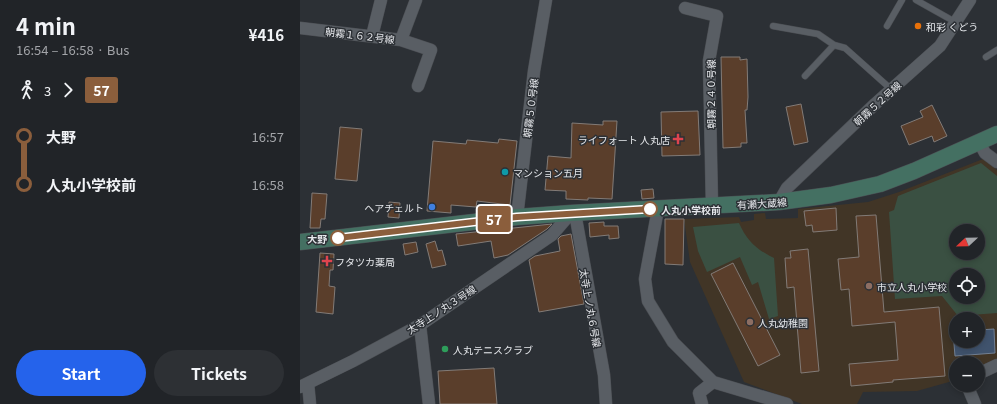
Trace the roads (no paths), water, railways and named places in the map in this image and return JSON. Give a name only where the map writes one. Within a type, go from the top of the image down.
[{"type":"main road","name":"有瀬大蔵線","points":[[300,242],[517,217],[779,202],[831,196],[880,184],[914,171],[997,134]]},
{"type":"street","points":[[372,36],[381,0]]},
{"type":"street","name":"朝霧１６２号線","points":[[300,28],[401,40],[416,0]]},
{"type":"street","name":"朝霧５０号線","points":[[517,217],[534,71],[546,0]]},
{"type":"street","name":"朝霧５２号線","points":[[779,202],[787,188],[940,46],[970,0]]},
{"type":"street","name":"朝霧２４０号線","points":[[685,8],[717,16],[709,61],[712,206]]},
{"type":"street","points":[[401,40],[431,50],[418,86]]},
{"type":"street","points":[[979,142],[985,153],[997,162]]},
{"type":"street","points":[[658,209],[645,280],[648,300],[673,342],[713,382],[787,404]]},
{"type":"street","name":"太寺上ノ丸３号線","points":[[304,385],[420,325],[552,235],[573,213]]},
{"type":"street","name":"太寺上ノ丸６号線","points":[[573,213],[604,374],[606,404]]},
{"type":"street","points":[[420,325],[429,404]]},
{"type":"street","points":[[985,371],[997,365]]},
{"type":"street","points":[[702,404],[700,392],[713,382]]},
{"type":"street","points":[[304,385],[310,404]]},
{"type":"street","points":[[970,392],[974,404]]},
{"type":"lane","points":[[887,26],[902,0]]},
{"type":"lane","points":[[916,0],[956,22]]},
{"type":"lane","points":[[773,26],[818,34],[834,45],[845,48],[892,90]]},
{"type":"lane","points":[[806,76],[834,45]]},
{"type":"lane","points":[[986,57],[997,50]]},
{"type":"water","points":[[994,329],[995,353],[955,356],[954,348],[985,348],[985,330]]},
{"type":"place","name":"和彩 くどう","points":[[918,26]]},
{"type":"place","name":"ライフォート 人丸店","points":[[678,139]]},
{"type":"place","name":"マンション五月","points":[[505,172]]},
{"type":"place","name":"ヘアチェルト","points":[[432,207]]},
{"type":"place","name":"人丸小学校前","points":[[650,209]]},
{"type":"place","name":"大野","points":[[338,238]]},
{"type":"place","name":"フタツカ薬局","points":[[327,261]]},
{"type":"place","name":"市立人丸小学校","points":[[869,286]]},
{"type":"place","name":"人丸幼稚園","points":[[750,322]]},
{"type":"place","name":"人丸テニスクラブ","points":[[445,349]]}]
